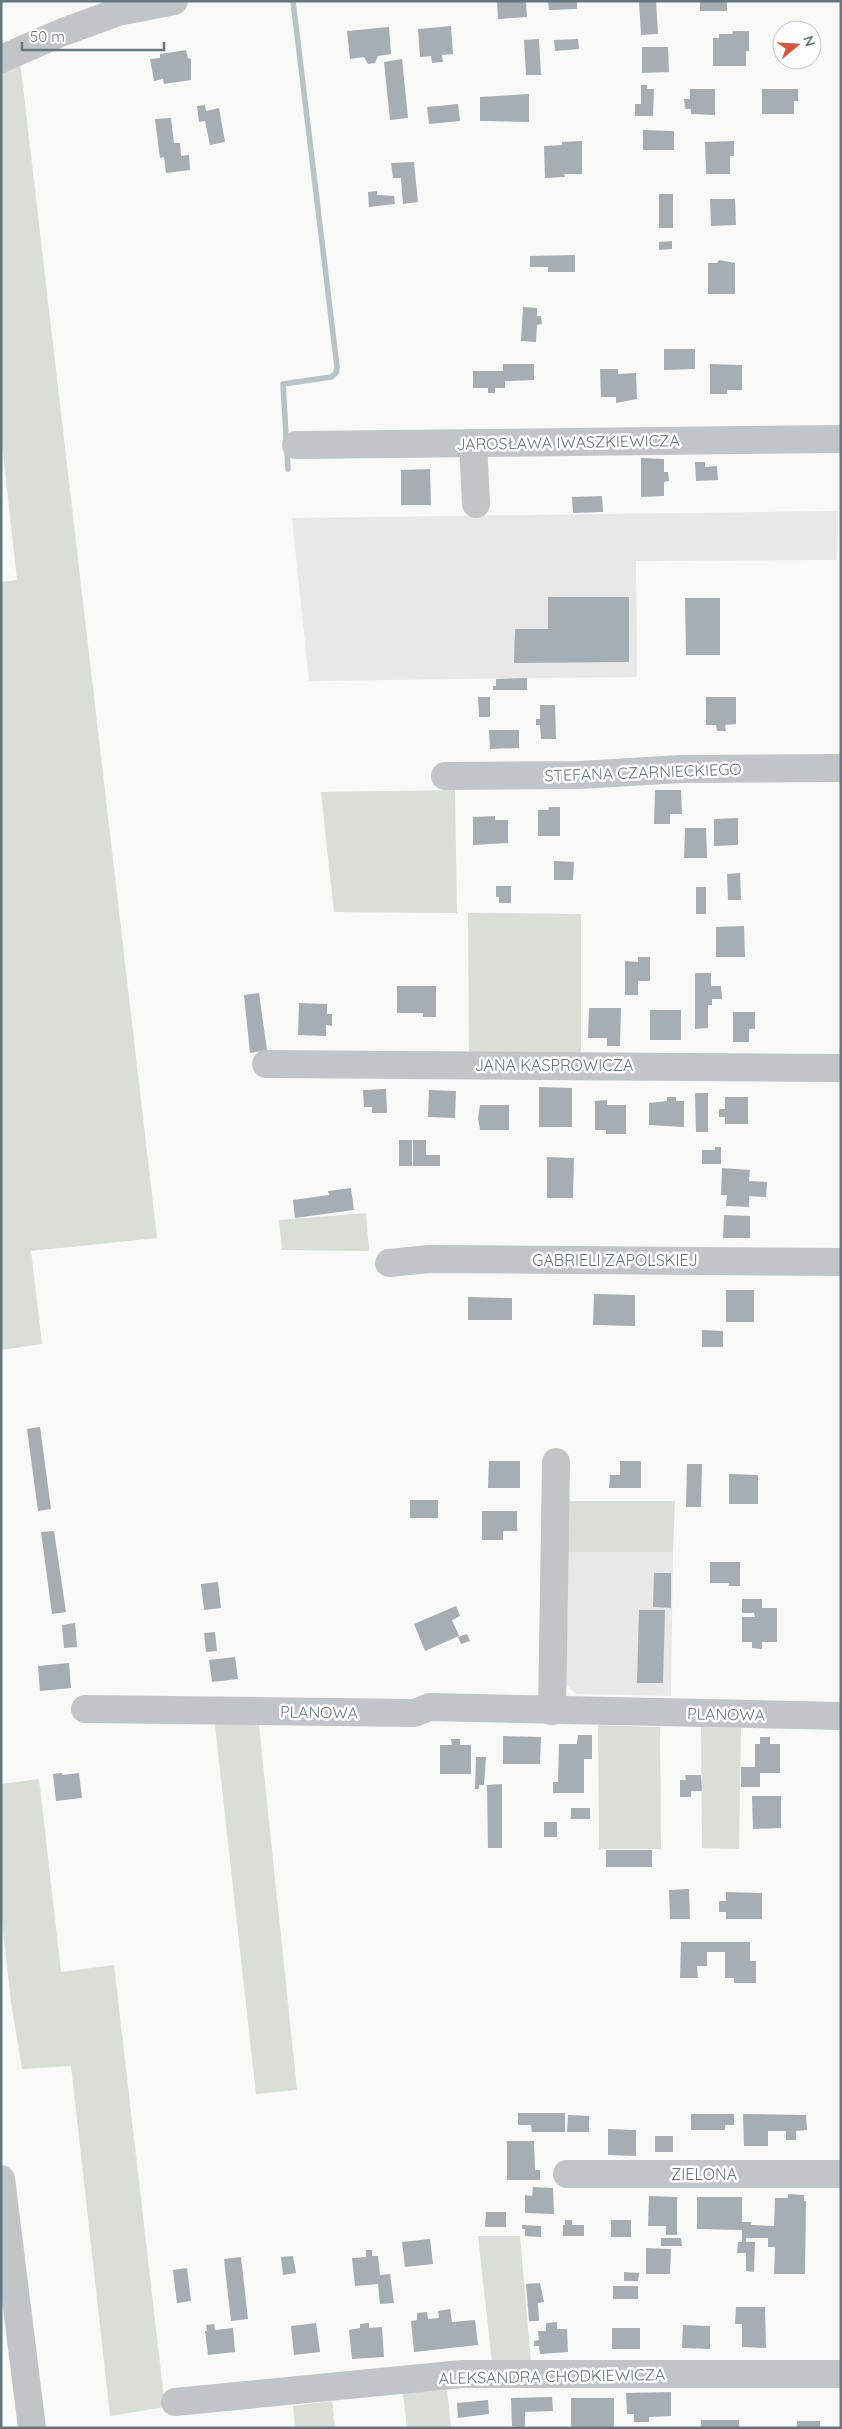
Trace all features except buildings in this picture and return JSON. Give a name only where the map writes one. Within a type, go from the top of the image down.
[{"type":"street","points":[[1,59],[63,32],[118,12],[174,1]]},
{"type":"street","name":"JAROSŁAWA IWASZKIEWICZA","points":[[296,445],[841,439]]},
{"type":"street","points":[[473,443],[476,504]]},
{"type":"street","name":"STEFANA CZARNIECKIEGO","points":[[445,776],[580,775],[630,770],[841,768]]},
{"type":"street","name":"JANA KASPROWICZA","points":[[266,1064],[841,1068]]},
{"type":"street","name":"GABRIELI ZAPOLSKIEJ","points":[[389,1263],[430,1259],[841,1262]]},
{"type":"street","points":[[552,1711],[556,1462]]},
{"type":"street","name":"PLANOWA","points":[[85,1708],[415,1713],[429,1707],[841,1716]]},
{"type":"street","name":"ZIELONA","points":[[567,2174],[841,2174]]},
{"type":"street","points":[[1,2179],[32,2428]]},
{"type":"street","name":"ALEKSANDRA CHODKIEWICZA","points":[[175,2402],[462,2374],[841,2374]]},
{"type":"shaded area","points":[[20,61],[157,1238],[31,1251],[42,1344],[1,1350],[1,582],[17,580],[1,436],[1,69]]},
{"type":"shaded area","points":[[838,511],[837,560],[636,561],[637,677],[309,681],[292,518]]},
{"type":"shaded area","points":[[455,790],[457,913],[334,912],[321,792]]},
{"type":"shaded area","points":[[468,913],[581,914],[581,1055],[469,1054]]},
{"type":"shaded area","points":[[366,1213],[369,1251],[282,1250],[279,1220]]},
{"type":"shaded area","points":[[568,1501],[675,1501],[673,1552],[567,1552]]},
{"type":"shaded area","points":[[567,1552],[673,1552],[671,1696],[576,1694],[565,1683]]},
{"type":"shaded area","points":[[214,1716],[258,1716],[297,2090],[256,2094]]},
{"type":"shaded area","points":[[598,1725],[660,1727],[661,1849],[599,1849]]},
{"type":"shaded area","points":[[701,1727],[741,1728],[739,1849],[702,1848]]},
{"type":"shaded area","points":[[39,1779],[61,1972],[114,1965],[165,2407],[110,2416],[71,2066],[22,2069],[11,2002],[1,1913],[1,1784]]},
{"type":"shaded area","points":[[478,2236],[520,2236],[531,2362],[492,2362]]},
{"type":"shaded area","points":[[447,2390],[451,2428],[407,2428],[403,2393]]},
{"type":"shaded area","points":[[332,2401],[335,2428],[295,2428],[293,2406]]},
{"type":"waterway","points":[[288,469],[283,384],[331,377],[336,373],[337,367],[293,1]]}]
